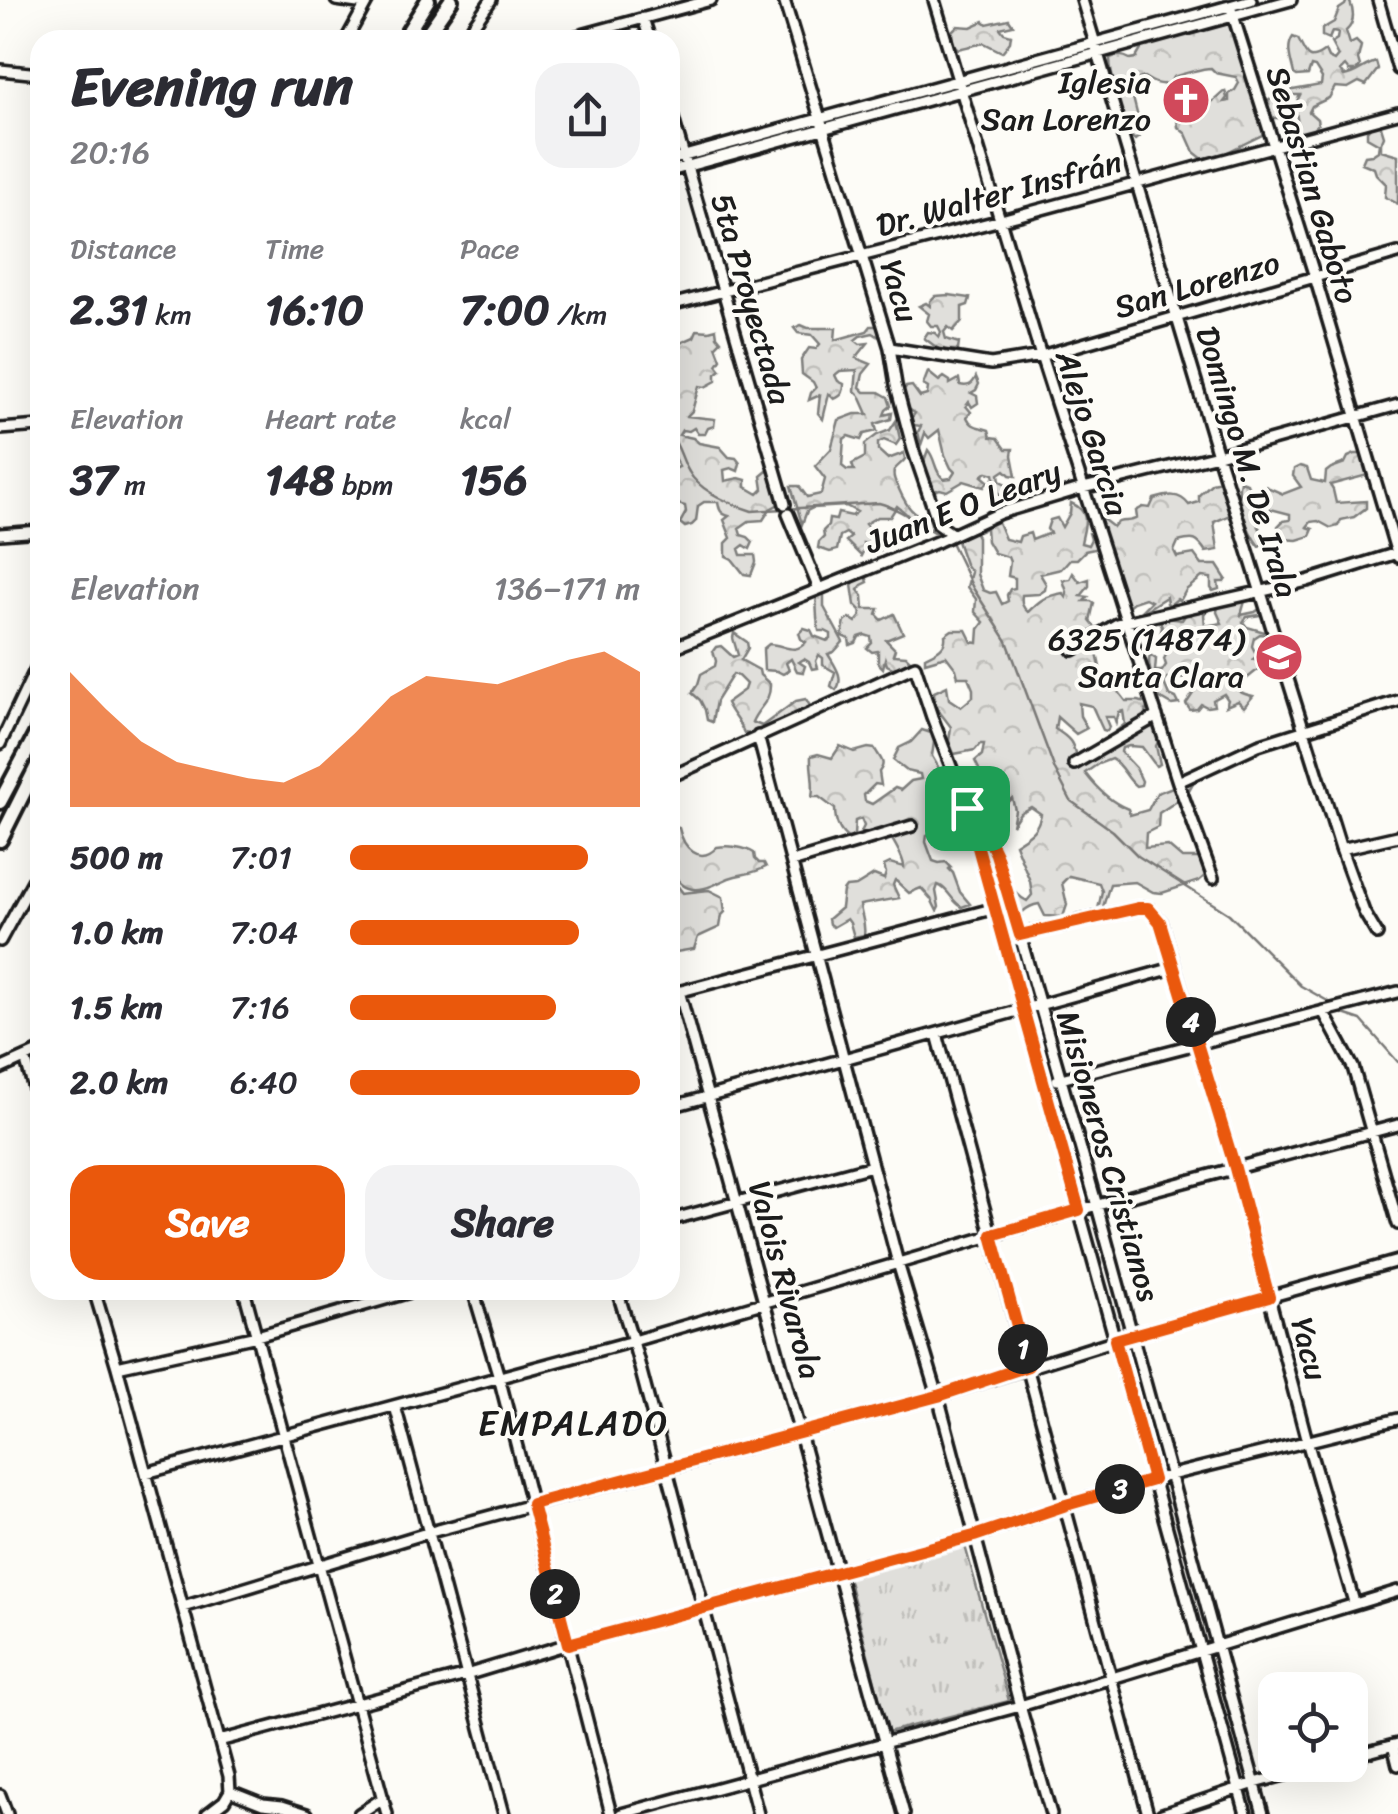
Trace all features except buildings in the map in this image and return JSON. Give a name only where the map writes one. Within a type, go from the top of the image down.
[{"type":"highway","points":[[409,30],[428,0]]},
{"type":"highway","points":[[431,30],[451,0]]},
{"type":"highway","points":[[0,802],[30,746]]},
{"type":"highway","points":[[0,840],[30,780]]},
{"type":"street","points":[[336,0],[366,2],[351,30]]},
{"type":"street","points":[[470,30],[491,0]]},
{"type":"street","points":[[599,30],[711,0]]},
{"type":"street","name":"Yacu","points":[[784,0],[890,348],[913,449],[939,525],[947,537]]},
{"type":"street","name":"Alejo Garcia","points":[[934,0],[1041,356],[1212,878]]},
{"type":"street","name":"Domingo M. De Irala","points":[[1082,0],[1340,848],[1364,912],[1377,934]]},
{"type":"street","points":[[680,165],[1096,48],[1251,0]]},
{"type":"street","points":[[1231,7],[1291,0]]},
{"type":"street","points":[[1378,0],[1398,68]]},
{"type":"street","name":"Sebastian Gaboto","points":[[1231,7],[1397,555]]},
{"type":"street","points":[[643,18],[647,30]]},
{"type":"street","points":[[0,70],[30,73]]},
{"type":"street","name":"Dr. Walter Insfrán","points":[[680,302],[1398,113]]},
{"type":"street","name":"5ta Proyectada","points":[[680,141],[786,509],[819,589]]},
{"type":"street","points":[[680,161],[686,161]]},
{"type":"street","name":"San Lorenzo","points":[[890,348],[992,364],[1041,356],[1398,253]]},
{"type":"street","name":"Juan E O Leary","points":[[680,645],[1000,513],[1398,405]]},
{"type":"street","points":[[0,429],[30,427]]},
{"type":"street","points":[[0,534],[30,532]]},
{"type":"street","points":[[1073,650],[1117,624],[1260,592],[1397,555]]},
{"type":"street","name":"Misioneros Cristianos","points":[[758,736],[915,666],[967,808],[996,906],[1246,1814]]},
{"type":"street","points":[[0,744],[30,681]]},
{"type":"street","points":[[1178,782],[1258,745],[1398,701]]},
{"type":"street","points":[[1074,764],[1157,716]]},
{"type":"street","points":[[680,772],[758,736],[898,1263],[1051,1814]]},
{"type":"street","name":"Misioneros Cristianos","points":[[967,808],[983,827],[996,854],[1011,904],[1264,1814]]},
{"type":"street","points":[[792,862],[912,826]]},
{"type":"street","points":[[1340,848],[1398,836]]},
{"type":"street","points":[[0,941],[30,886]]},
{"type":"street","points":[[680,990],[1011,904]]},
{"type":"street","name":"Yacu","points":[[1004,938],[1138,908],[1148,908],[1160,922],[1235,1168],[1354,1602]]},
{"type":"street","points":[[680,1105],[1173,968]]},
{"type":"street","points":[[1044,1083],[1398,992]]},
{"type":"street","name":"Valois Rivarola","points":[[680,1010],[709,1096],[904,1814]]},
{"type":"street","points":[[1326,1011],[1352,1067],[1398,1224]]},
{"type":"street","points":[[938,1034],[1148,1814]]},
{"type":"street","points":[[0,1069],[30,1056]]},
{"type":"street","points":[[25,1058],[30,1075]]},
{"type":"street","points":[[146,1472],[633,1341],[1079,1210],[1398,1125]]},
{"type":"street","points":[[680,1217],[872,1166]]},
{"type":"street","points":[[183,1607],[428,1533],[938,1396],[1132,1335],[1398,1261]]},
{"type":"street","points":[[97,1300],[230,1791],[207,1814]]},
{"type":"street","points":[[247,1300],[387,1814]]},
{"type":"street","points":[[117,1367],[256,1336],[382,1300]]},
{"type":"street","points":[[476,1300],[611,1814]]},
{"type":"street","points":[[621,1300],[758,1814]]},
{"type":"street","points":[[395,1406],[504,1814]]},
{"type":"street","points":[[218,1742],[974,1536],[1171,1474],[1398,1420]]},
{"type":"street","points":[[621,1814],[1020,1706],[1398,1590]]},
{"type":"street","points":[[1368,1752],[1395,1745],[1398,1765]]},
{"type":"street","points":[[1162,1814],[1259,1782]]},
{"type":"street","points":[[230,1791],[263,1804],[307,1814]]},
{"type":"street","points":[[0,1795],[7,1814]]},
{"type":"street","points":[[359,1814],[383,1798]]},
{"type":"green space","points":[[1347,0],[1353,17],[1346,31],[1350,44],[1356,41],[1361,46],[1360,66],[1356,71],[1345,66],[1340,71],[1349,75],[1376,62],[1378,69],[1366,85],[1359,82],[1348,88],[1335,87],[1329,98],[1312,106],[1309,112],[1318,124],[1300,138],[1295,105],[1300,95],[1281,101],[1284,113],[1280,118],[1273,118],[1268,101],[1282,92],[1321,85],[1322,78],[1315,67],[1311,66],[1308,75],[1294,74],[1291,41],[1293,37],[1298,39],[1310,57],[1325,51],[1334,61],[1338,56],[1331,43],[1338,33],[1332,32],[1329,39],[1322,36],[1322,29],[1334,22]]},
{"type":"green space","points":[[1009,19],[1013,25],[1000,28],[1011,35],[1002,52],[984,43],[958,49],[953,44],[952,31],[957,26]]},
{"type":"green space","points":[[1223,20],[1239,34],[1258,117],[1265,129],[1262,135],[1211,160],[1194,152],[1177,119],[1209,104],[1225,91],[1224,102],[1229,101],[1229,94],[1239,83],[1236,77],[1216,73],[1211,68],[1173,77],[1166,84],[1144,77],[1129,82],[1141,129],[1135,140],[1120,118],[1110,58],[1136,58],[1143,46]]},
{"type":"green space","points":[[1380,123],[1384,136],[1381,150],[1398,155],[1398,204],[1385,197],[1386,184],[1374,168],[1362,163],[1365,156],[1378,151],[1379,144],[1367,137],[1367,131]]},
{"type":"green space","points":[[935,296],[970,298],[968,305],[962,307],[962,321],[953,331],[948,327],[944,332],[946,339],[959,343],[958,350],[940,350],[924,338],[928,332],[939,337],[941,332],[938,326],[931,326],[927,321],[929,314],[919,306],[930,306]]},
{"type":"green space","points":[[878,326],[882,334],[879,337],[873,333],[855,340],[868,343],[856,358],[871,364],[860,387],[865,392],[888,397],[891,406],[884,415],[892,413],[891,419],[875,424],[877,431],[864,434],[861,440],[848,436],[844,439],[842,466],[854,470],[852,464],[865,457],[865,444],[890,430],[896,421],[900,439],[896,445],[884,440],[878,443],[878,450],[888,459],[904,453],[905,459],[894,475],[907,505],[916,514],[948,520],[947,527],[922,528],[897,506],[890,517],[877,517],[865,524],[880,537],[880,550],[863,543],[861,556],[846,541],[851,537],[846,533],[840,536],[837,550],[818,548],[829,519],[836,520],[838,513],[852,516],[857,512],[846,506],[813,508],[807,511],[802,524],[791,486],[799,486],[807,497],[821,494],[825,479],[815,466],[831,449],[839,420],[868,414],[855,391],[857,370],[835,375],[844,384],[843,392],[834,399],[829,394],[823,419],[818,413],[820,395],[809,400],[816,388],[802,374],[801,360],[809,348],[816,349],[820,344],[812,335],[798,333],[794,328],[836,328],[835,340]]},
{"type":"green space","points":[[716,329],[721,341],[716,346],[721,370],[716,381],[699,386],[687,416],[715,419],[714,426],[705,434],[698,434],[694,428],[680,433],[680,343],[694,337],[697,330]]},
{"type":"green space","points":[[928,372],[939,381],[944,377],[950,384],[959,379],[963,386],[970,385],[976,377],[979,384],[971,393],[977,396],[978,403],[972,407],[969,402],[966,406],[971,412],[967,417],[974,425],[989,430],[991,437],[998,438],[1006,449],[1013,449],[1016,476],[1005,470],[999,474],[1012,495],[1004,506],[994,474],[987,472],[982,476],[988,481],[984,487],[964,481],[947,491],[934,491],[921,469],[928,450],[944,479],[955,472],[945,455],[939,430],[929,438],[925,433],[921,445],[921,426],[911,427],[905,417],[915,413],[904,406],[901,393],[912,386],[920,397],[927,395],[928,388],[923,385]]},
{"type":"green space","points":[[680,435],[720,447],[729,457],[736,458],[740,463],[738,471],[724,470],[725,481],[746,480],[746,487],[758,494],[763,489],[761,476],[767,471],[774,474],[781,503],[770,509],[763,520],[749,521],[739,528],[741,535],[753,542],[750,549],[744,545],[739,549],[741,555],[755,555],[751,575],[744,574],[726,556],[726,543],[731,538],[724,520],[729,516],[721,511],[718,502],[698,506],[696,521],[685,527],[680,523],[685,506],[680,505]]},
{"type":"green space","points":[[1355,454],[1369,454],[1379,472],[1330,485],[1336,503],[1366,501],[1366,508],[1331,528],[1311,522],[1307,527],[1313,529],[1310,536],[1297,540],[1282,539],[1278,526],[1290,520],[1290,514],[1255,505],[1254,518],[1265,543],[1259,546],[1243,515],[1240,481],[1247,483],[1251,496],[1265,486],[1283,494],[1301,487],[1293,476],[1294,469],[1307,468],[1311,480],[1325,483],[1326,472]]},
{"type":"green space","points":[[1223,481],[1228,505],[1235,516],[1214,522],[1218,550],[1206,552],[1192,540],[1178,542],[1174,551],[1177,557],[1194,554],[1202,565],[1217,565],[1226,579],[1218,582],[1219,589],[1213,591],[1211,578],[1202,577],[1186,590],[1180,601],[1170,605],[1166,597],[1141,613],[1140,620],[1136,616],[1151,601],[1145,598],[1121,607],[1099,548],[1070,559],[1061,569],[1040,574],[1045,590],[1022,595],[1023,607],[1028,612],[1047,597],[1063,593],[1066,597],[1063,580],[1070,579],[1073,573],[1080,582],[1089,579],[1081,596],[1094,603],[1090,621],[1099,632],[1094,640],[1099,682],[1115,687],[1126,701],[1148,704],[1140,722],[1113,737],[1125,724],[1123,711],[1116,723],[1114,717],[1105,717],[1107,731],[1092,706],[1079,703],[1080,716],[1087,728],[1076,734],[1057,717],[1055,729],[1071,743],[1081,767],[1158,725],[1160,738],[1156,746],[1160,764],[1156,766],[1142,747],[1122,748],[1121,752],[1136,768],[1141,785],[1136,786],[1111,759],[1085,773],[1104,794],[1128,809],[1130,815],[1148,810],[1157,793],[1188,781],[1193,783],[1186,795],[1159,813],[1158,827],[1146,833],[1145,848],[1168,846],[1182,858],[1201,858],[1206,875],[1162,893],[1135,882],[1110,884],[1102,910],[1098,909],[1102,891],[1099,883],[1069,876],[1062,883],[1067,905],[1063,917],[1045,916],[1039,904],[1026,909],[1010,928],[1006,927],[981,856],[993,848],[1002,851],[1012,886],[1027,901],[1032,895],[1030,881],[1015,844],[1035,829],[1041,814],[1031,807],[1020,813],[1012,825],[1012,798],[1003,806],[994,806],[993,820],[990,815],[977,820],[972,817],[975,803],[992,784],[976,778],[979,769],[975,761],[982,755],[984,744],[954,754],[949,741],[951,727],[935,706],[934,692],[947,686],[949,699],[961,707],[973,697],[973,689],[968,677],[958,677],[946,656],[925,662],[925,657],[942,646],[945,635],[952,630],[966,630],[972,642],[978,643],[984,622],[975,612],[976,599],[967,587],[971,572],[956,538],[967,528],[974,531],[977,574],[983,590],[996,592],[1002,604],[1008,601],[1010,589],[1015,588],[1015,578],[1008,576],[1008,557],[994,553],[987,541],[986,528],[980,531],[978,524],[991,518],[997,520],[1005,539],[1018,542],[1020,536],[1030,533],[1032,540],[1050,533],[1050,520],[1057,518],[1062,527],[1071,503],[1084,515],[1081,543],[1088,545],[1089,533],[1095,530],[1095,521],[1100,517],[1113,527],[1137,518],[1136,511],[1150,508],[1154,499],[1164,496],[1181,498],[1189,505],[1199,502],[1199,495],[1212,483]]},
{"type":"green space","points":[[860,572],[868,582],[858,590],[864,609],[879,609],[877,615],[882,620],[894,614],[903,633],[886,640],[895,649],[893,655],[906,656],[911,661],[906,666],[893,668],[885,659],[883,668],[878,663],[878,651],[867,648],[871,637],[859,637],[850,645],[849,639],[842,636],[845,622],[850,618],[856,622],[861,616],[852,585]]},
{"type":"green space","points":[[818,591],[824,593],[824,607],[843,642],[828,654],[839,676],[836,690],[831,686],[835,672],[823,665],[819,655],[818,668],[812,669],[804,659],[799,662],[805,666],[803,672],[797,671],[791,659],[786,663],[789,670],[783,674],[764,670],[763,649],[769,644],[802,646],[806,642],[799,633],[804,628],[814,636],[831,639],[831,634],[819,631]]},
{"type":"green space","points":[[1257,595],[1264,609],[1243,622],[1247,627],[1275,635],[1271,640],[1260,634],[1254,638],[1255,652],[1263,652],[1253,659],[1272,663],[1277,669],[1264,673],[1260,668],[1245,680],[1233,680],[1240,691],[1253,696],[1244,707],[1238,701],[1226,706],[1224,694],[1213,700],[1214,706],[1201,704],[1190,710],[1186,704],[1198,686],[1205,686],[1206,673],[1167,678],[1164,683],[1169,695],[1179,704],[1172,705],[1155,695],[1150,655],[1156,659],[1155,671],[1162,671],[1170,646],[1159,640],[1160,620],[1182,620],[1186,614],[1211,607],[1204,614],[1205,626],[1222,623],[1218,606],[1238,599],[1245,601],[1241,615],[1255,612],[1261,608]]},
{"type":"green space","points":[[734,633],[747,642],[741,660],[759,670],[770,684],[766,700],[752,722],[762,726],[796,701],[806,699],[811,708],[754,735],[744,733],[726,703],[746,684],[733,674],[716,701],[712,722],[707,720],[700,700],[692,693],[701,674],[715,666],[716,647],[721,646],[733,657],[738,655]]},
{"type":"green space","points":[[922,730],[931,733],[932,756],[961,803],[936,822],[948,827],[947,834],[927,835],[926,842],[933,861],[946,862],[951,867],[960,892],[970,904],[962,907],[938,885],[937,911],[921,888],[909,893],[895,880],[893,885],[899,898],[860,905],[864,935],[854,937],[847,919],[833,927],[829,924],[828,919],[841,908],[843,891],[874,875],[884,879],[884,866],[890,863],[904,867],[904,863],[888,832],[867,835],[861,832],[861,819],[855,821],[854,835],[849,839],[843,833],[835,809],[819,797],[812,797],[811,756],[832,758],[840,746],[854,752],[875,749],[883,763],[879,772],[881,785],[875,784],[864,795],[865,801],[872,804],[895,788],[901,790],[911,781],[921,779],[920,774],[907,771],[893,760],[899,748]]},
{"type":"green space","points":[[680,831],[693,852],[704,855],[717,847],[746,849],[766,867],[700,889],[681,883]]},
{"type":"green space","points":[[680,889],[683,893],[709,890],[723,897],[725,912],[720,927],[698,937],[694,949],[680,951]]},
{"type":"green space","points":[[965,1546],[1009,1701],[888,1732],[848,1577]]},
{"type":"waterway","points":[[680,453],[701,486],[752,511],[879,503],[904,513],[942,537]]},
{"type":"waterway","points":[[950,540],[973,588],[1007,641],[1055,770],[1071,801],[1113,831],[1138,856],[1229,914],[1301,986],[1333,1004]]},
{"type":"waterway","points":[[1338,1009],[1361,1020],[1398,1062]]},
{"type":"place","name":"Iglesia San Lorenzo","points":[[1186,100]]},
{"type":"place","name":"6325 (14874) Santa Clara","points":[[1279,657]]},
{"type":"district","name":"EMPALADO","points":[[574,1423]]},
{"type":"route","points":[[967,808],[983,827],[996,854],[1020,935],[1138,908],[1148,908],[1160,922],[1235,1168],[1269,1297],[1115,1340],[1153,1480],[974,1536],[568,1644],[532,1504],[938,1396],[1028,1366],[992,1235],[1079,1210],[967,808]]}]
